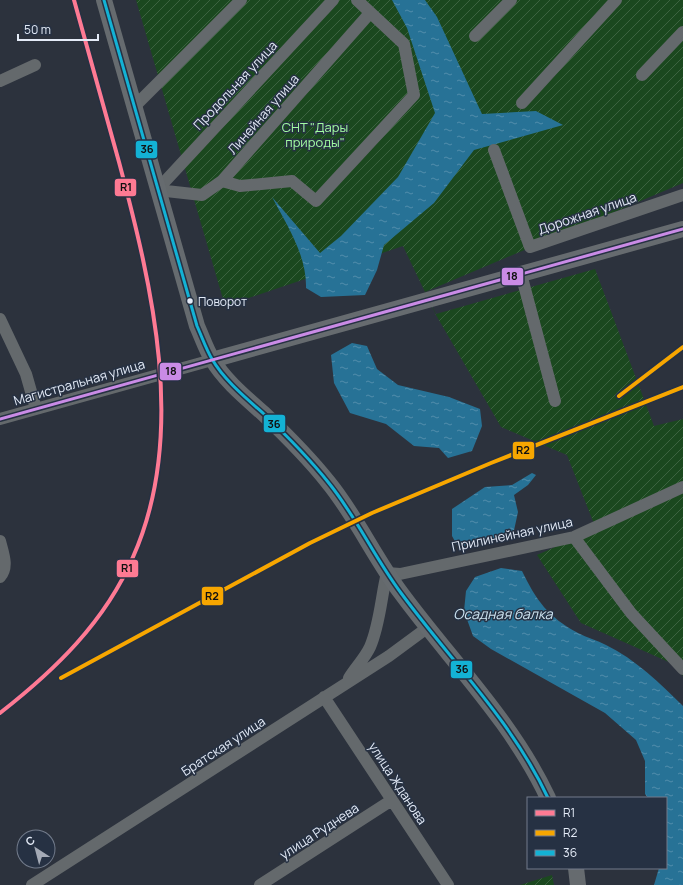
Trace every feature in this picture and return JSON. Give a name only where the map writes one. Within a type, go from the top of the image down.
[{"type":"street","points":[[104,0],[197,326],[212,360],[228,379],[278,427],[328,482],[350,513],[387,573],[427,628],[509,729],[535,770],[548,797]]},
{"type":"street","points":[[134,107],[241,0]]},
{"type":"street","name":"Продольная улица","points":[[157,190],[333,0]]},
{"type":"street","points":[[222,181],[240,186],[292,181],[316,201],[414,95],[404,44],[357,0]]},
{"type":"street","points":[[475,36],[511,0]]},
{"type":"street","points":[[522,103],[616,0]]},
{"type":"street","name":"Линейная улица","points":[[157,190],[202,195],[222,181],[370,13]]},
{"type":"street","points":[[642,75],[683,32]]},
{"type":"street","points":[[0,81],[35,65]]},
{"type":"street","name":"Дорожная улица","points":[[494,150],[530,247],[683,195]]},
{"type":"street","points":[[212,360],[683,230]]},
{"type":"street","points":[[521,274],[555,401]]},
{"type":"street","points":[[0,319],[26,374],[36,409]]},
{"type":"street","name":"Магистральная улица","points":[[0,419],[212,360]]},
{"type":"street","name":"Прилинейная улица","points":[[387,573],[400,574],[574,537],[683,487]]},
{"type":"street","points":[[574,537],[631,613],[678,656],[683,669]]},
{"type":"street","points":[[0,541],[5,560],[3,574],[0,577]]},
{"type":"street","points":[[346,682],[370,648],[377,623],[387,573]]},
{"type":"street","name":"Братская улица","points":[[32,885],[346,682],[389,656],[427,628]]},
{"type":"street","name":"улица Жданова","points":[[324,697],[448,885]]},
{"type":"street","name":"улица Руднева","points":[[260,885],[392,800]]},
{"type":"street","points":[[576,869],[578,885]]},
{"type":"green space","name":"СНТ \"Дары природы\"","points":[[136,0],[683,0],[683,183],[425,292],[403,246],[225,306]]},
{"type":"green space","points":[[595,269],[654,426],[683,419],[683,676],[671,663],[581,623],[537,555],[596,529],[567,455],[501,427],[436,315],[425,292],[436,314]]},
{"type":"green space","points":[[552,875],[554,885],[520,885]]},
{"type":"water","points":[[392,0],[425,0],[437,17],[482,114],[536,111],[563,125],[474,150],[434,203],[384,245],[377,270],[365,295],[321,297],[306,288],[300,253],[290,230],[272,197],[320,253],[341,236],[398,177],[435,113],[407,28]]},
{"type":"water","points":[[352,343],[367,346],[377,369],[398,385],[449,397],[480,409],[482,426],[472,451],[448,458],[439,448],[414,446],[386,424],[350,413],[334,383],[331,355]]},
{"type":"water","points":[[532,473],[536,475],[528,485],[514,495],[518,512],[513,535],[506,539],[487,539],[463,546],[457,545],[452,536],[452,509],[485,487],[512,485]]},
{"type":"water","name":"Осадная балка","points":[[501,568],[522,571],[532,591],[544,607],[559,621],[578,633],[603,643],[627,657],[657,681],[683,706],[683,885],[654,885],[659,869],[667,869],[667,797],[647,797],[645,794],[645,761],[636,740],[605,713],[491,649],[473,636],[464,611],[466,591],[475,577]]},
{"type":"transit line","name":"R1","points":[[0,713],[40,680],[77,643],[93,624],[122,581],[133,557],[150,510],[159,461],[161,411],[159,360],[143,259],[119,162],[74,0]]},
{"type":"transit line","name":"36","points":[[104,0],[197,326],[210,355],[217,367],[229,381],[297,447],[321,473],[338,495],[401,593],[499,717],[517,743],[547,797]]},
{"type":"transit line","name":"18","points":[[0,419],[683,229]]},
{"type":"transit line","name":"R2","points":[[619,396],[683,347]]},
{"type":"transit line","name":"R2","points":[[61,678],[310,543],[372,513],[491,463],[683,387]]},
{"type":"place","name":"Поворот","points":[[190,301]]}]
